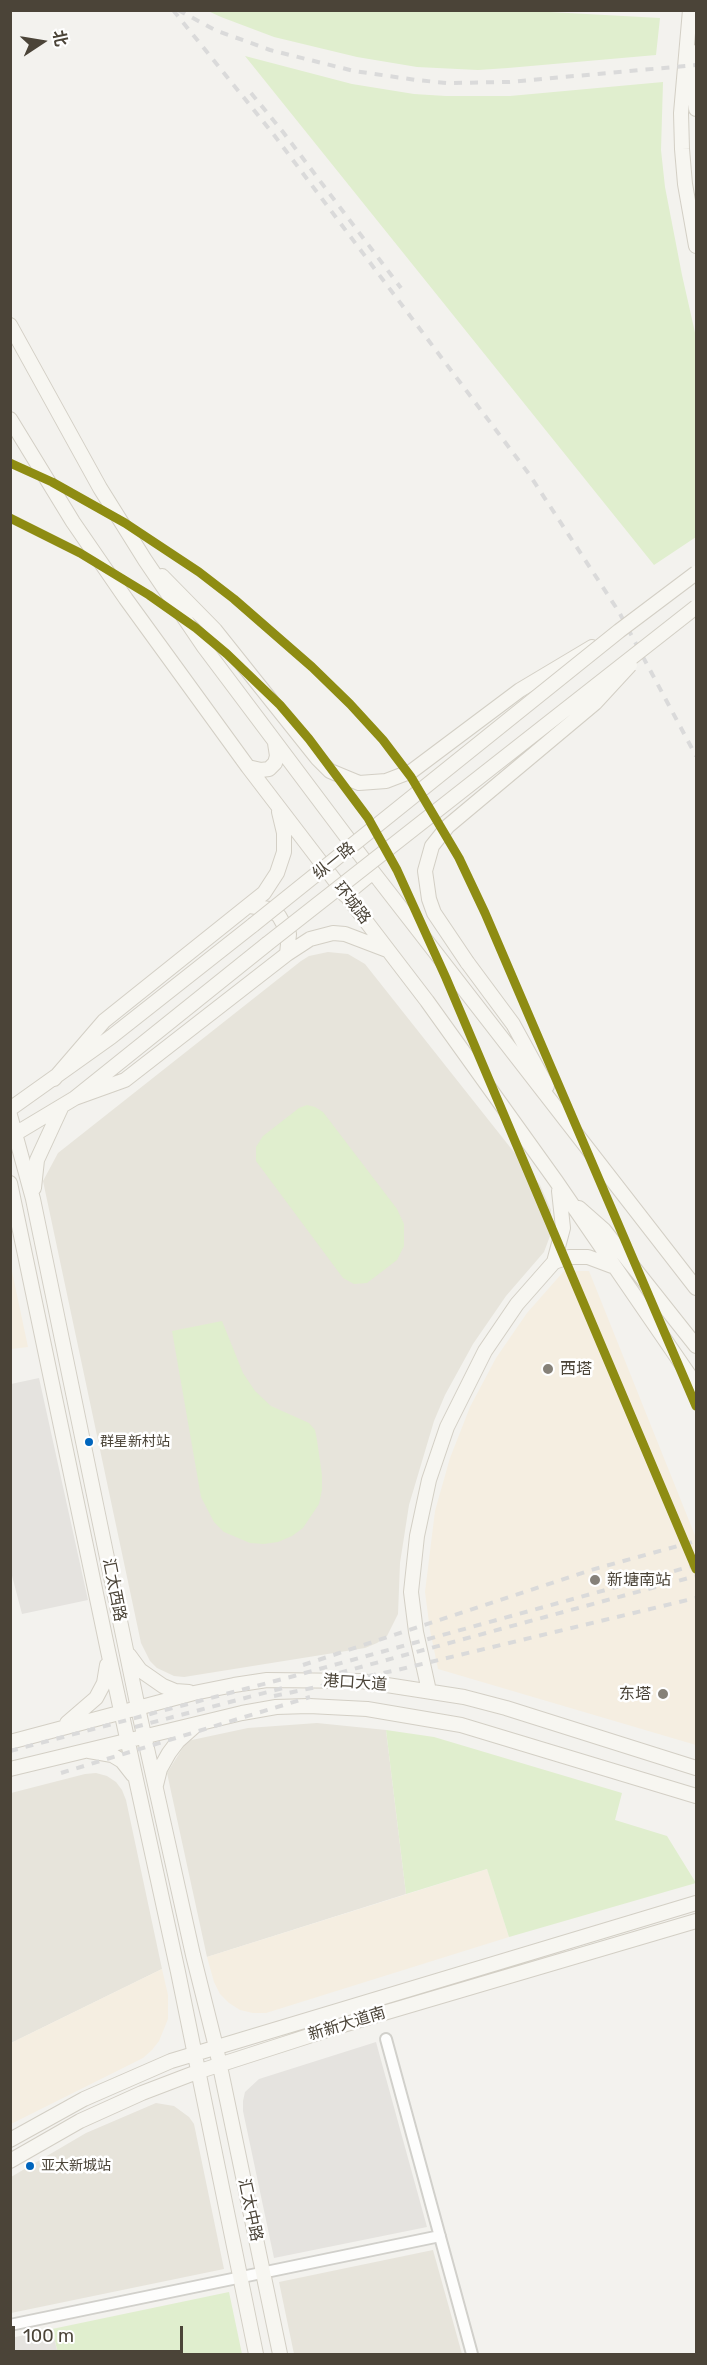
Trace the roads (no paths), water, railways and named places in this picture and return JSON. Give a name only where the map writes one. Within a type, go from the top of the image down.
[{"type":"street","points":[[691,10],[696,109]]},
{"type":"street","points":[[691,10],[681,113],[685,184],[696,246]]},
{"type":"street","points":[[10,326],[100,488],[145,560],[204,646],[373,872],[696,1288]]},
{"type":"street","name":"环城路","points":[[10,419],[73,522],[119,589],[248,767],[427,1001],[556,1181],[696,1385]]},
{"type":"street","points":[[145,560],[202,615],[317,758],[330,771],[359,783],[386,781],[412,771],[520,690],[620,631]]},
{"type":"street","name":"纵一路","points":[[54,1079],[253,926],[620,631],[696,573]]},
{"type":"street","name":"纵一路","points":[[75,1098],[696,607]]},
{"type":"street","points":[[564,1117],[528,1048],[442,926],[429,899],[425,871],[432,846],[448,826],[596,704],[652,641]]},
{"type":"street","points":[[248,767],[269,769],[278,756],[275,742]]},
{"type":"street","points":[[10,1109],[54,1079],[104,1022],[264,893],[281,863],[284,833],[275,802]]},
{"type":"street","points":[[345,896],[373,872]]},
{"type":"street","points":[[250,906],[269,909],[279,916],[289,934],[287,954]]},
{"type":"street","points":[[13,1136],[75,1098],[125,1080],[287,954],[310,939],[333,933],[356,937],[387,950]]},
{"type":"street","points":[[33,1199],[37,1160],[61,1107]]},
{"type":"street","name":"汇太西路","points":[[10,1115],[13,1136],[33,1199],[155,1787],[220,2065]]},
{"type":"street","points":[[429,1691],[418,1642],[411,1592],[417,1536],[429,1480],[447,1427],[480,1359],[517,1304],[554,1262],[561,1240],[564,1216],[556,1181]]},
{"type":"street","name":"汇太西路","points":[[12,1191],[126,1739],[178,1972],[197,2072]]},
{"type":"street","points":[[566,1197],[604,1230],[696,1346]]},
{"type":"street","points":[[554,1262],[570,1257],[588,1257],[614,1267]]},
{"type":"street","points":[[96,1596],[114,1593]]},
{"type":"street","points":[[126,1650],[140,1670],[163,1686],[194,1693]]},
{"type":"street","points":[[59,1729],[86,1709],[96,1698],[107,1670],[108,1651]]},
{"type":"street","name":"港口大道","points":[[10,1742],[194,1693],[267,1680],[361,1681],[429,1691],[506,1708],[696,1768]]},
{"type":"street","name":"港口大道","points":[[10,1769],[126,1739],[276,1707],[361,1708],[422,1717],[496,1734],[696,1796]]},
{"type":"street","points":[[155,1787],[160,1769],[169,1753],[178,1741],[200,1722]]},
{"type":"street","points":[[75,1752],[102,1752],[112,1755],[122,1761],[135,1778]]},
{"type":"street","name":"新新大道南","points":[[10,2140],[117,2083],[161,2064],[696,1903]]},
{"type":"street","name":"新新大道南","points":[[10,2161],[80,2121],[142,2093],[197,2072],[343,2025],[696,1921]]},
{"type":"street","points":[[386,2039],[472,2355]]},
{"type":"street","name":"汇太中路","points":[[220,2065],[280,2355]]},
{"type":"street","name":"汇太中路","points":[[197,2072],[256,2355]]},
{"type":"street","points":[[10,2325],[440,2236]]},
{"type":"railway","points":[[173,10],[274,135],[529,474],[619,612],[696,756]]},
{"type":"railway","points":[[178,10],[215,30],[270,50],[354,71],[416,80],[447,83],[509,82],[696,65]]},
{"type":"railway","points":[[251,93],[401,288]]},
{"type":"railway","points":[[303,1665],[591,1570],[696,1541]]},
{"type":"railway","points":[[10,1751],[294,1676],[696,1565]]},
{"type":"railway","points":[[324,1677],[696,1576]]},
{"type":"railway","points":[[274,1696],[397,1670],[696,1598]]},
{"type":"railway","points":[[135,1727],[283,1688]]},
{"type":"railway","points":[[61,1773],[310,1697]]},
{"type":"place","name":"西塔","points":[[548,1369]]},
{"type":"place","name":"群星新村站","points":[[89,1442]]},
{"type":"place","name":"新塘南站","points":[[595,1580]]},
{"type":"place","name":"东塔","points":[[663,1694]]},
{"type":"place","name":"亚太新城站","points":[[30,2166]]}]
